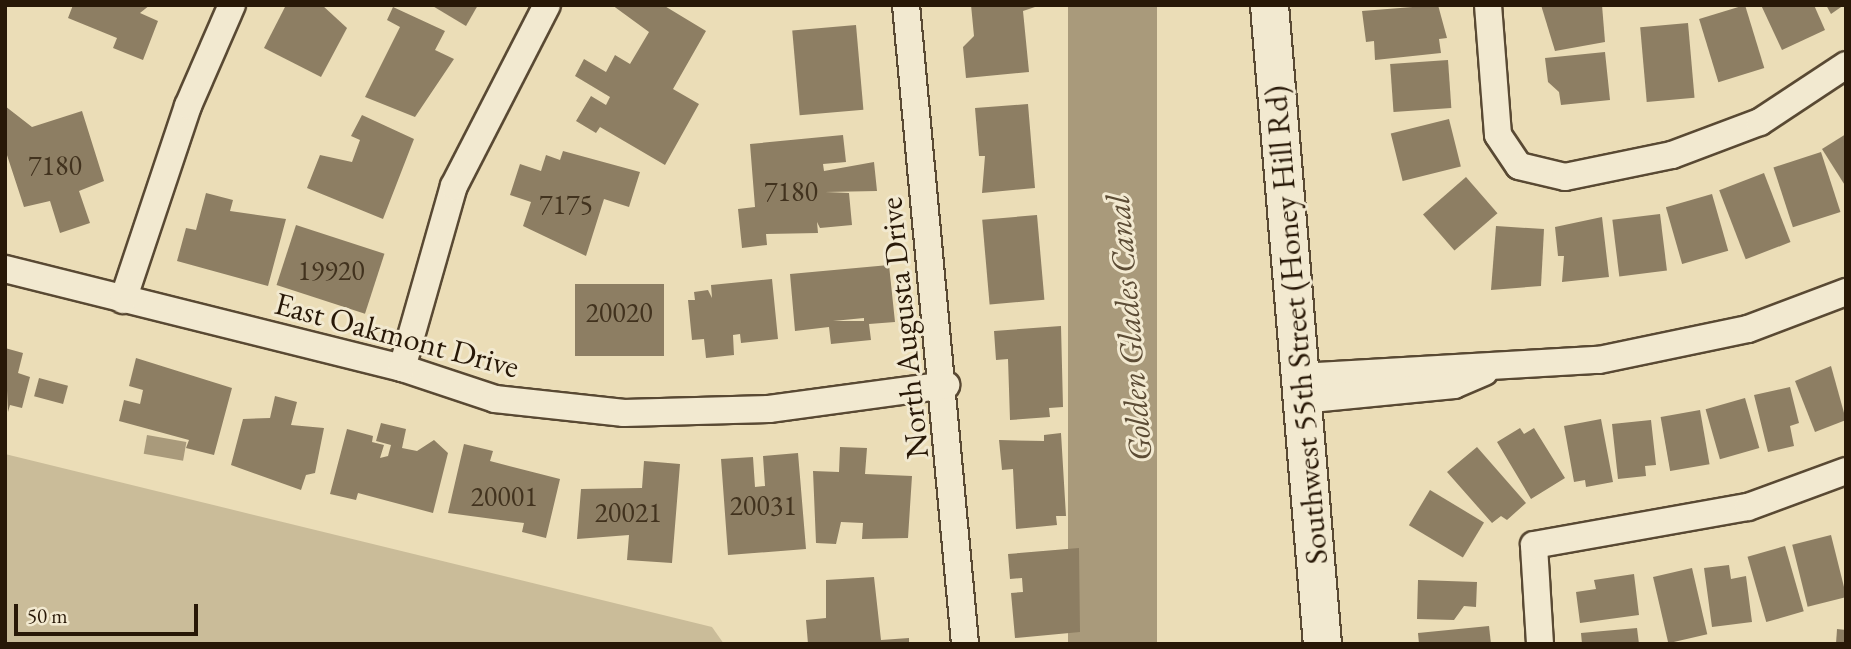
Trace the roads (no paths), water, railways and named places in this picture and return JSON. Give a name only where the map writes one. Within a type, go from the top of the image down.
[{"type":"street","points":[[123,300],[187,106],[232,5]]},
{"type":"street","points":[[402,369],[454,186],[548,5]]},
{"type":"street","name":"North Augusta Drive","points":[[906,5],[946,385],[965,644]]},
{"type":"street","name":"Southwest 55th Street (Honey Hill Rd)","points":[[1269,5],[1322,644]]},
{"type":"street","points":[[1488,5],[1498,135],[1519,166],[1565,177],[1672,155],[1760,122],[1846,65]]},
{"type":"street","name":"East Oakmont Drive","points":[[5,269],[402,369],[495,400],[624,412],[769,409],[946,385]]},
{"type":"street","points":[[1301,389],[1454,385],[1484,372],[1599,360],[1748,329],[1846,292]]},
{"type":"street","points":[[1540,644],[1534,545],[1748,507],[1846,471]]},
{"type":"water","name":"Golden Glades Canal","points":[[1068,5],[1157,5],[1157,644],[1068,644]]},
{"type":"water","points":[[147,435],[186,442],[183,461],[144,454]]}]
